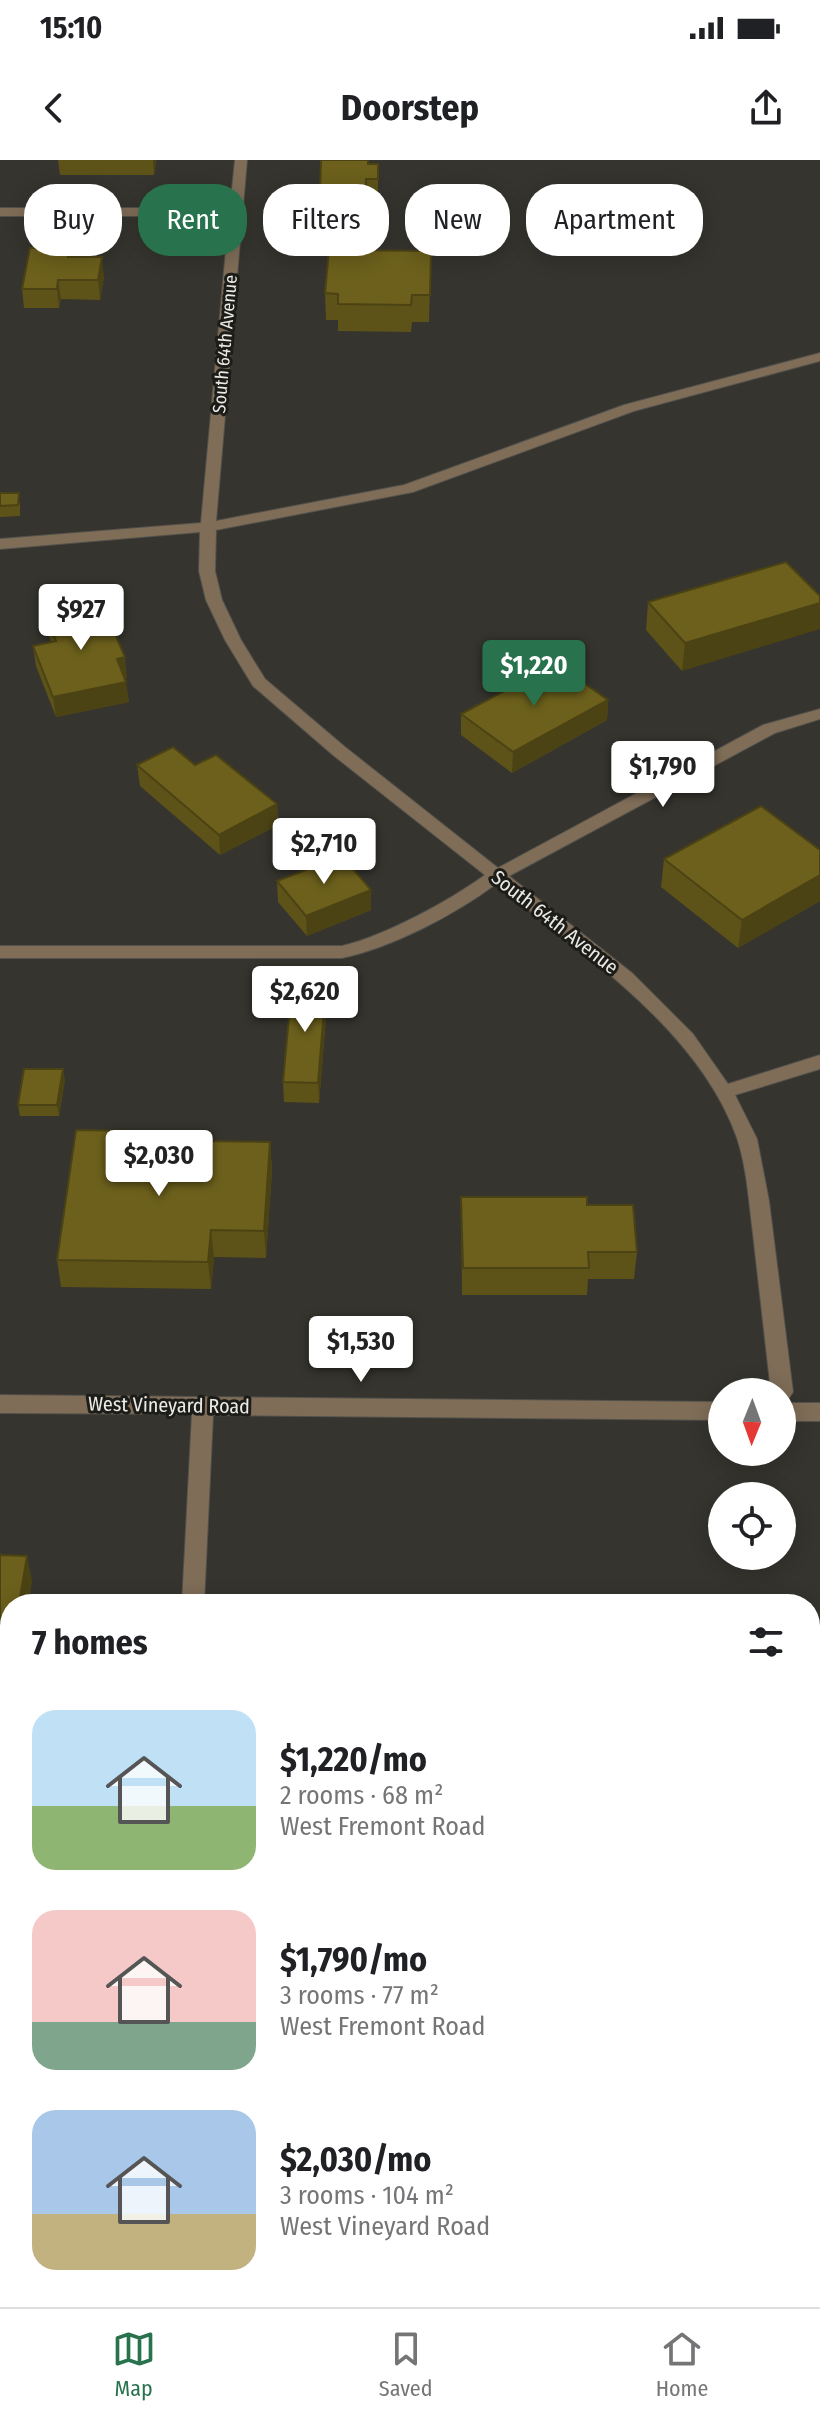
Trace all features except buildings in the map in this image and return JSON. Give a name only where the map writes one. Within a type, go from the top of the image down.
[{"type":"street","name":"South 64th Avenue","points":[[239,184],[241,160]]},
{"type":"street","points":[[0,212],[138,212]]},
{"type":"street","name":"South 64th Avenue","points":[[233,256],[208,527],[207,571],[214,600],[233,640],[259,682],[626,978],[686,1039],[724,1092],[747,1139],[759,1201],[780,1378]]},
{"type":"street","points":[[0,544],[208,527],[408,489],[629,408],[820,357]]},
{"type":"street","points":[[0,952],[342,952],[365,947],[467,897],[496,876],[769,729],[820,714]]},
{"type":"street","points":[[724,1092],[820,1062]]},
{"type":"street","name":"West Vineyard Road","points":[[0,1404],[708,1411]]},
{"type":"street","points":[[194,1594],[203,1405]]},
{"type":"street","points":[[796,1406],[820,1412]]}]
